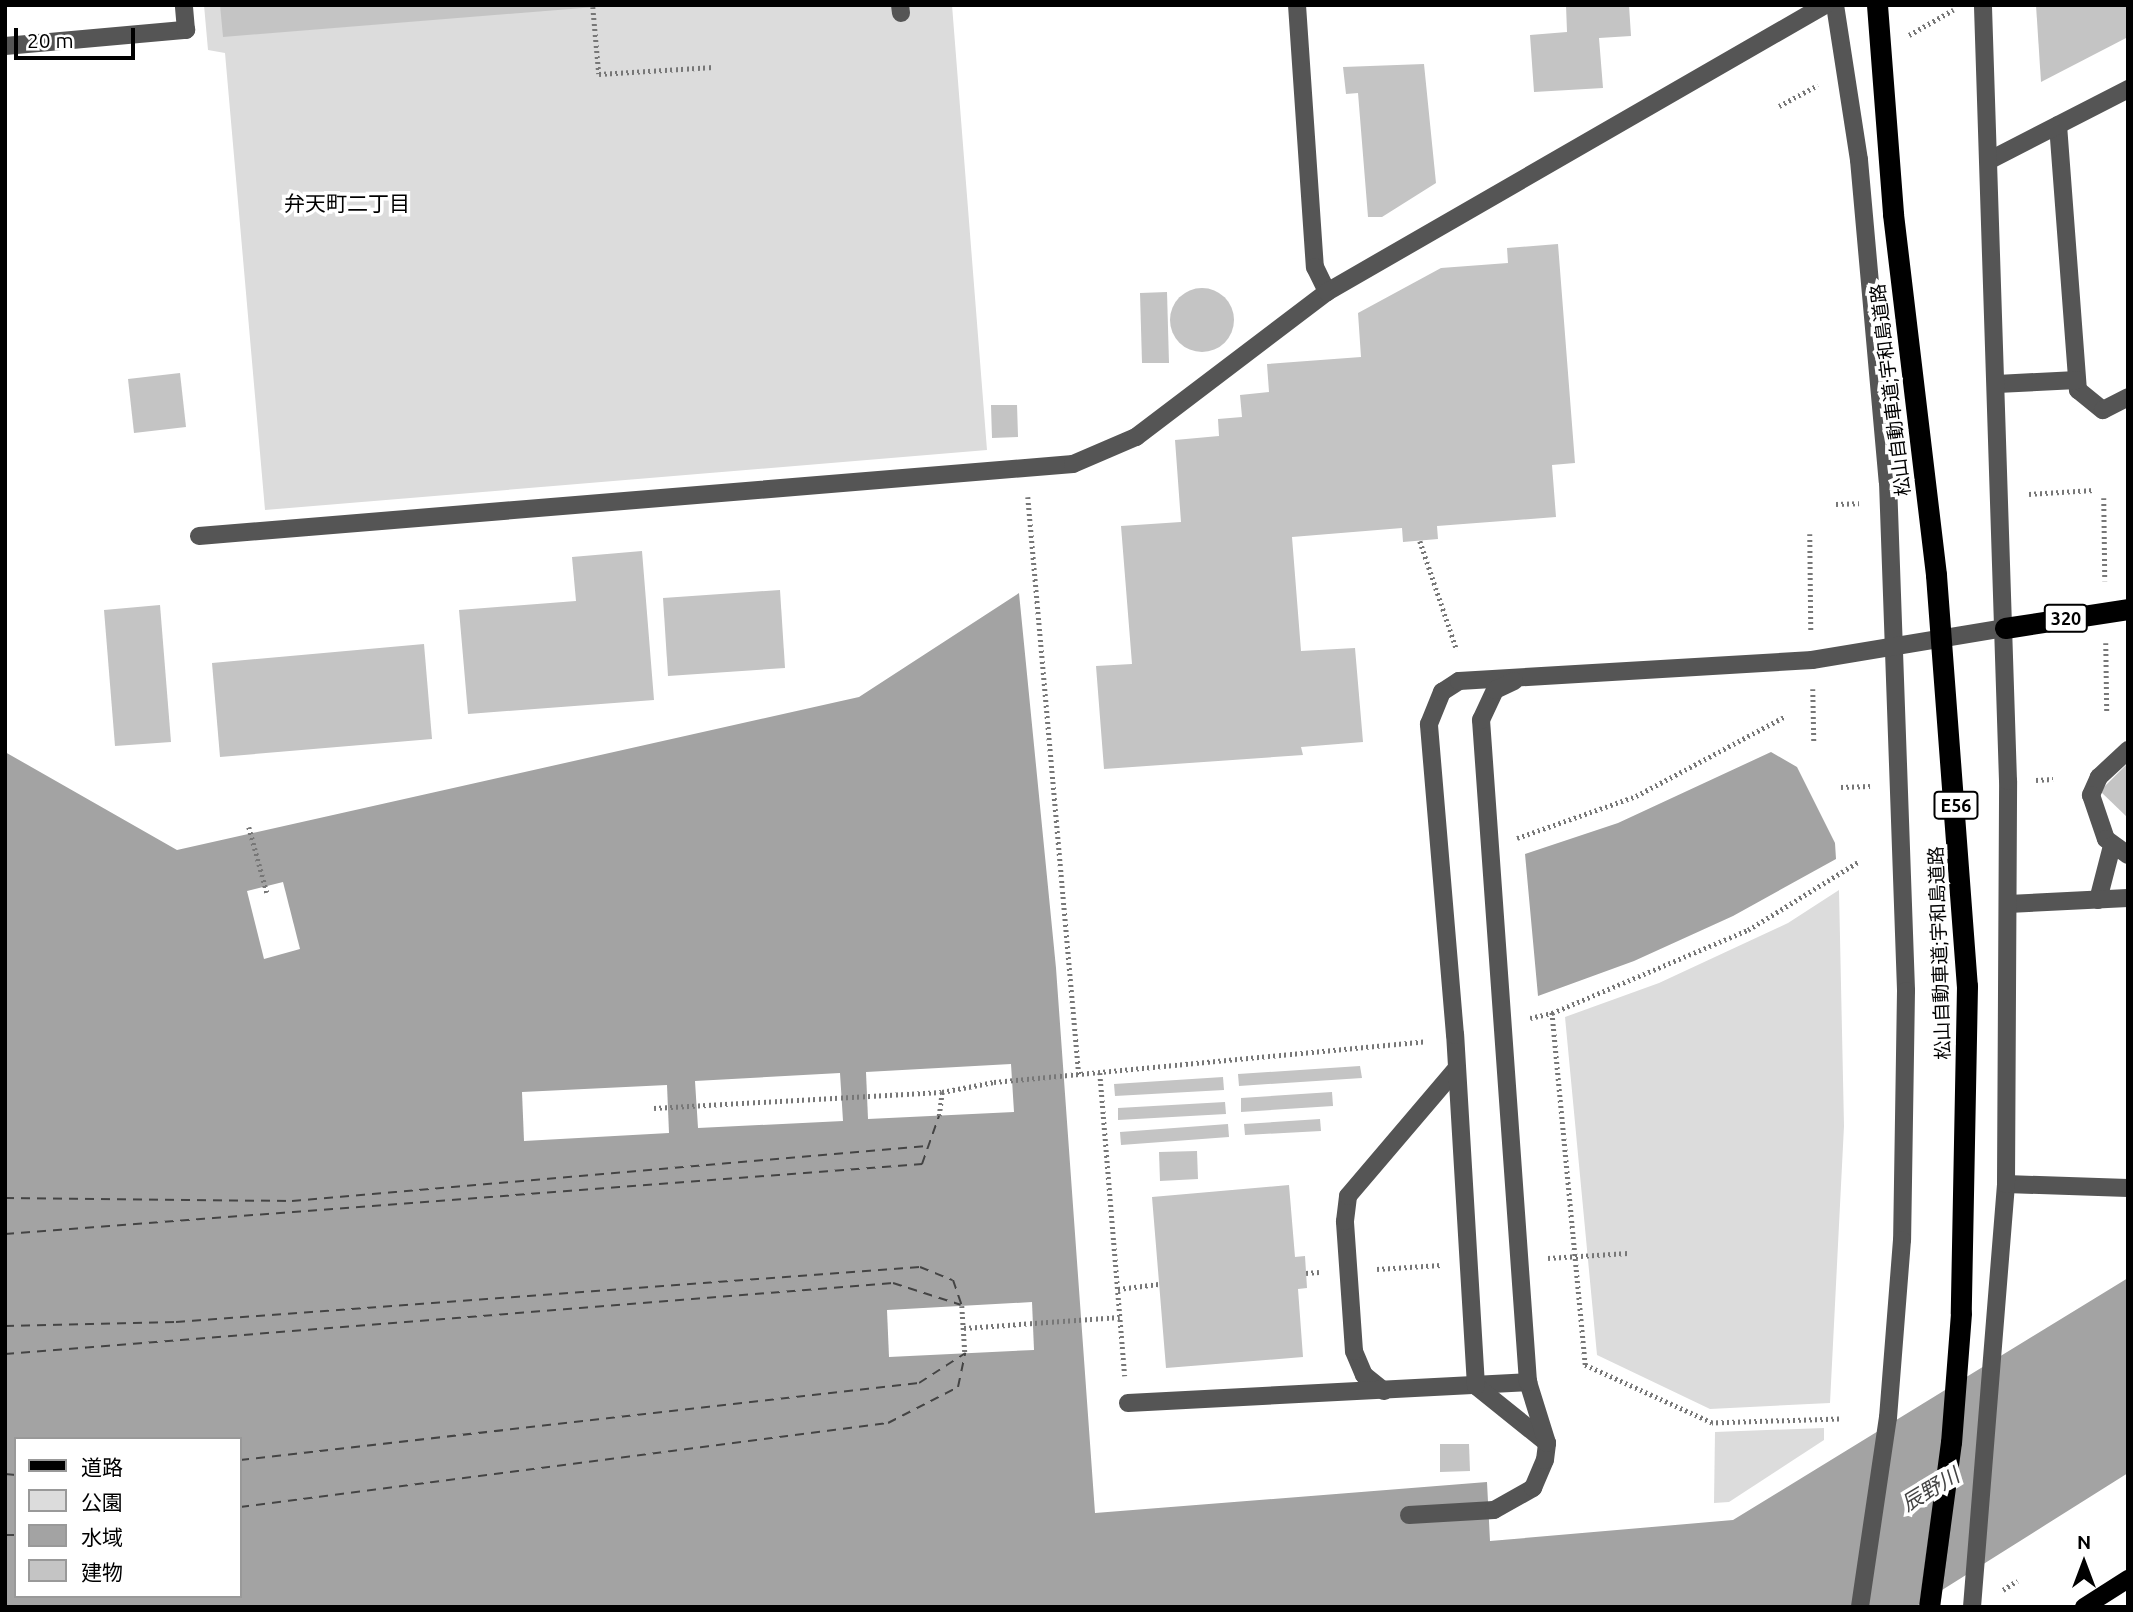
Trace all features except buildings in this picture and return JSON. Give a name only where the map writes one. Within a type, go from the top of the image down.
[{"type":"highway","name":"松山自動車道;宇和島道路","points":[[1877,5],[1894,214],[1936,575],[1966,986],[1967,1173],[1962,1313],[1951,1442],[1929,1607]]},
{"type":"highway","name":"320","points":[[2005,628],[2128,610]]},
{"type":"main road","points":[[2084,1607],[2128,1579]]},
{"type":"street","points":[[5,46],[186,30],[184,5]]},
{"type":"street","points":[[1297,5],[1315,267],[1327,292]]},
{"type":"street","points":[[199,536],[1073,464],[1136,438],[1327,292],[1825,5]]},
{"type":"street","points":[[1835,5],[1859,160],[1889,502],[1906,1003],[1902,1240],[1888,1417],[1860,1607]]},
{"type":"street","points":[[1972,1607],[2007,1184],[2005,628],[1983,5]]},
{"type":"street","points":[[1990,160],[2128,89]]},
{"type":"street","points":[[2058,125],[2078,390],[2103,410],[2128,397]]},
{"type":"street","points":[[1997,384],[2077,380]]},
{"type":"street","points":[[1547,1443],[1476,1386],[1457,1068],[1429,724],[1442,692],[1460,681],[1812,660],[2005,628]]},
{"type":"street","points":[[1409,1515],[1494,1510],[1533,1488],[1545,1460],[1547,1443],[1528,1382],[1481,720],[1495,690],[1520,678]]},
{"type":"street","points":[[2098,900],[2120,851],[2102,832],[2091,795],[2099,777],[2128,750]]},
{"type":"street","points":[[2008,904],[2128,898]]},
{"type":"street","points":[[1384,1391],[1364,1375],[1354,1351],[1345,1221],[1348,1196],[1457,1068]]},
{"type":"street","points":[[2007,1184],[2128,1188]]},
{"type":"street","points":[[1128,1403],[1528,1382]]},
{"type":"path","points":[[593,7],[599,74],[715,67]]},
{"type":"path","points":[[1025,467],[1079,1075]]},
{"type":"path","points":[[2000,495],[2094,490]]},
{"type":"path","points":[[1836,504],[1889,502]]},
{"type":"path","points":[[1419,541],[1457,650]]},
{"type":"path","points":[[1490,846],[1636,796],[1786,716]]},
{"type":"path","points":[[249,827],[268,893]]},
{"type":"path","points":[[1839,1419],[1712,1423],[1585,1365],[1552,1013],[1748,930],[1858,862]]},
{"type":"path","points":[[654,1108],[826,1096],[942,1092],[995,1082],[1424,1042]]},
{"type":"path","points":[[1100,1073],[1128,1403]]},
{"type":"path","points":[[939,1116],[942,1092]]},
{"type":"path","points":[[1118,1289],[1159,1284]]},
{"type":"path","points":[[962,1306],[965,1353]]},
{"type":"path","points":[[964,1328],[1120,1317]]},
{"type":"green space","points":[[204,5],[952,5],[987,450],[265,510],[225,53],[208,50]]},
{"type":"green space","points":[[1839,890],[1844,1126],[1830,1403],[1710,1409],[1597,1355],[1565,1017],[1659,983],[1788,923]]},
{"type":"green space","points":[[1824,1428],[1824,1440],[1729,1502],[1714,1503],[1715,1432]]},
{"type":"water","name":"辰野川","points":[[1019,593],[1056,968],[1095,1513],[1487,1482],[1490,1541],[1733,1520],[2128,1278],[2128,1473],[1915,1607],[5,1607],[5,752],[177,850],[859,697]]},
{"type":"water","points":[[1771,752],[1797,767],[1835,843],[1836,859],[1733,916],[1634,961],[1538,996],[1525,854],[1618,823]]},
{"type":"pier","points":[[283,882],[300,949],[264,959],[247,891]]},
{"type":"pier","points":[[1011,1064],[1014,1112],[868,1119],[866,1072]]},
{"type":"pier","points":[[840,1073],[843,1121],[698,1128],[695,1081]]},
{"type":"pier","points":[[667,1085],[669,1133],[524,1141],[522,1092]]},
{"type":"pier","points":[[1032,1302],[1034,1350],[889,1357],[887,1310]]},
{"type":"ferry route","points":[[5,1234],[922,1164],[939,1116]]},
{"type":"ferry route","points":[[5,1198],[292,1201],[927,1146]]},
{"type":"ferry route","points":[[5,1326],[176,1322],[920,1267],[953,1280],[962,1306]]},
{"type":"ferry route","points":[[5,1354],[893,1283],[961,1305]]},
{"type":"ferry route","points":[[242,1507],[888,1423],[958,1387],[965,1353]]},
{"type":"ferry route","points":[[242,1460],[919,1383],[964,1354]]},
{"type":"ferry route","points":[[5,1474],[14,1475]]},
{"type":"ferry route","points":[[5,1535],[14,1535]]},
{"type":"district","name":"弁天町二丁目","points":[[347,203]]}]
